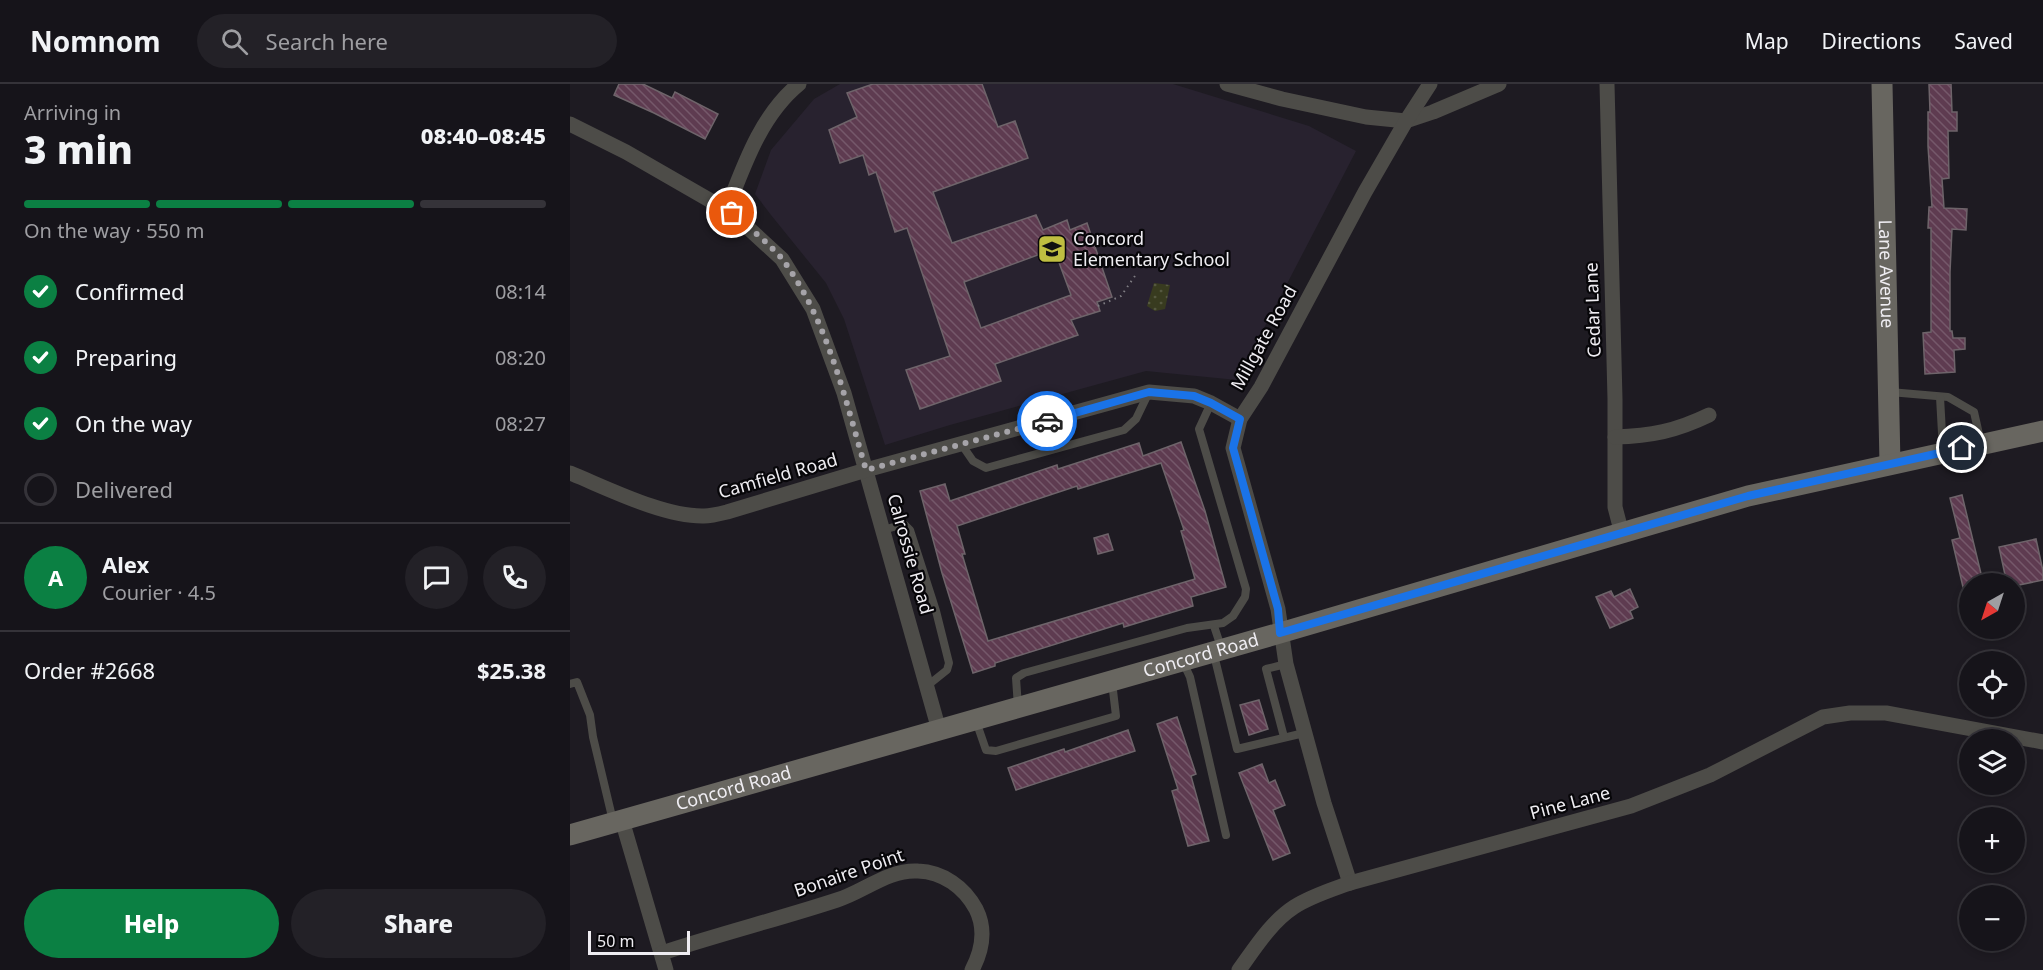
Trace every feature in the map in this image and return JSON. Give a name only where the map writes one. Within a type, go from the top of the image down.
[{"type":"street","points":[[727,209],[772,111],[799,84]]},
{"type":"street","points":[[1227,84],[1282,99],[1356,114],[1406,121],[1499,84]]},
{"type":"street","name":"Millgate Road","points":[[1280,633],[1278,609],[1233,448],[1240,419],[1261,387],[1406,121],[1430,84]]},
{"type":"street","name":"Cedar Lane","points":[[1607,84],[1615,507],[1622,534]]},
{"type":"street","name":"Lane Avenue","points":[[1882,84],[1890,464]]},
{"type":"street","name":"Calrossie Road","points":[[570,124],[626,152],[727,209],[782,259],[813,309],[844,393],[939,730]]},
{"type":"street","name":"Camfield Road","points":[[570,473],[620,494],[670,511],[703,516],[727,512],[866,470],[1149,392],[1194,396],[1240,419]]},
{"type":"street","points":[[1615,437],[1646,436],[1669,431],[1709,415]]},
{"type":"street","name":"Concord Road","points":[[570,835],[1280,633],[1748,496],[2043,431]]},
{"type":"street","points":[[1280,633],[1304,733],[1350,883]]},
{"type":"street","name":"Pine Lane","points":[[1239,970],[1271,927],[1293,907],[1313,897],[1350,883],[1630,806],[1710,775],[1823,717],[1850,713],[1886,713],[2043,742]]},
{"type":"street","points":[[618,821],[666,970]]},
{"type":"street","name":"Bonaire Point","points":[[662,953],[839,899],[899,873],[916,871],[933,873],[949,879],[972,901],[979,915],[982,930],[981,946],[972,970]]},
{"type":"lane","points":[[962,445],[973,461],[987,468],[1124,430],[1136,419],[1149,392]]},
{"type":"lane","points":[[1889,392],[1948,397],[1974,412],[1981,444]]},
{"type":"lane","points":[[1940,396],[1943,453]]},
{"type":"lane","points":[[1017,707],[1016,678],[1024,674],[1187,628],[1214,626],[1233,616],[1245,597],[1246,589],[1199,429],[1211,403]]},
{"type":"lane","points":[[883,530],[904,524],[910,530],[936,611],[949,663],[947,670],[927,686]]},
{"type":"lane","points":[[1214,626],[1237,749],[1304,733]]},
{"type":"lane","points":[[1182,661],[1190,676],[1226,835]]},
{"type":"lane","points":[[1284,737],[1266,669],[1286,664]]},
{"type":"lane","points":[[975,719],[986,750],[996,751],[1116,716],[1112,680]]},
{"type":"lane","points":[[570,684],[577,682],[590,716],[593,737],[618,821]]},
{"type":"path","points":[[1098,306],[1120,296],[1137,273]]},
{"type":"shaded area","name":"Concord Elementary School","points":[[840,84],[1173,84],[1309,126],[1356,151],[1237,380],[1146,371],[885,445],[844,319],[826,283],[755,194],[771,150],[814,99]]},
{"type":"green space","points":[[1154,283],[1170,285],[1165,309],[1155,311],[1147,306]]},
{"type":"building","points":[[619,84],[643,84],[672,98],[675,92],[718,114],[705,139],[614,95]]},
{"type":"building","points":[[873,84],[982,84],[998,127],[1015,121],[1028,158],[933,192],[952,243],[1036,215],[1043,230],[1067,220],[1070,230],[1087,223],[1112,297],[1097,302],[1100,311],[1071,320],[1078,335],[995,364],[1001,381],[920,409],[906,370],[950,356],[907,228],[895,232],[876,172],[869,175],[863,155],[840,163],[829,130],[857,117],[847,93]],"holes":[[[1054,249],[1071,295],[981,328],[964,282]]]},
{"type":"building","points":[[1929,84],[1951,84],[1952,112],[1957,112],[1957,131],[1948,131],[1949,178],[1942,179],[1944,208],[1967,209],[1966,230],[1952,229],[1950,272],[1950,331],[1952,331],[1953,338],[1965,338],[1965,349],[1954,350],[1955,372],[1925,374],[1923,333],[1931,332],[1931,228],[1928,228],[1929,207],[1932,207],[1928,146]]},
{"type":"building","points":[[1181,442],[1205,511],[1226,587],[1191,597],[1193,606],[1124,627],[1123,623],[995,663],[995,666],[973,673],[942,573],[920,491],[945,484],[950,501],[1057,465],[1058,469],[1139,443],[1143,456]],"holes":[[[1161,463],[1184,530],[1181,531],[1195,579],[988,641],[962,554],[965,554],[957,526],[1077,486],[1078,489]]]},
{"type":"building","points":[[1962,495],[1981,573],[1960,573],[1952,540],[1960,538],[1950,498]]},
{"type":"building","points":[[1108,534],[1113,550],[1098,554],[1094,538]]},
{"type":"building","points":[[2036,539],[2043,580],[2025,584],[2025,573],[2005,573],[1999,547]]},
{"type":"building","points":[[1630,589],[1638,607],[1630,611],[1633,618],[1610,628],[1596,597],[1611,591],[1614,597]]},
{"type":"building","points":[[1259,700],[1268,729],[1249,735],[1240,705]]},
{"type":"building","points":[[1177,717],[1196,774],[1191,776],[1209,841],[1188,846],[1172,791],[1178,789],[1157,724]]},
{"type":"building","points":[[1128,730],[1135,751],[1016,790],[1008,768],[1064,749],[1065,752]]},
{"type":"building","points":[[1262,764],[1269,783],[1275,780],[1285,805],[1273,810],[1290,853],[1273,860],[1239,773]]},
{"type":"way so far","points":[[732,213],[782,259],[813,309],[844,393],[866,470],[1047,421]]},
{"type":"place","name":"Concord Elementary School","points":[[1052,249]]},
{"type":"route","points":[[1047,421],[1149,392],[1194,396],[1240,419],[1233,448],[1278,609],[1280,633],[1748,496],[1962,448]]}]
